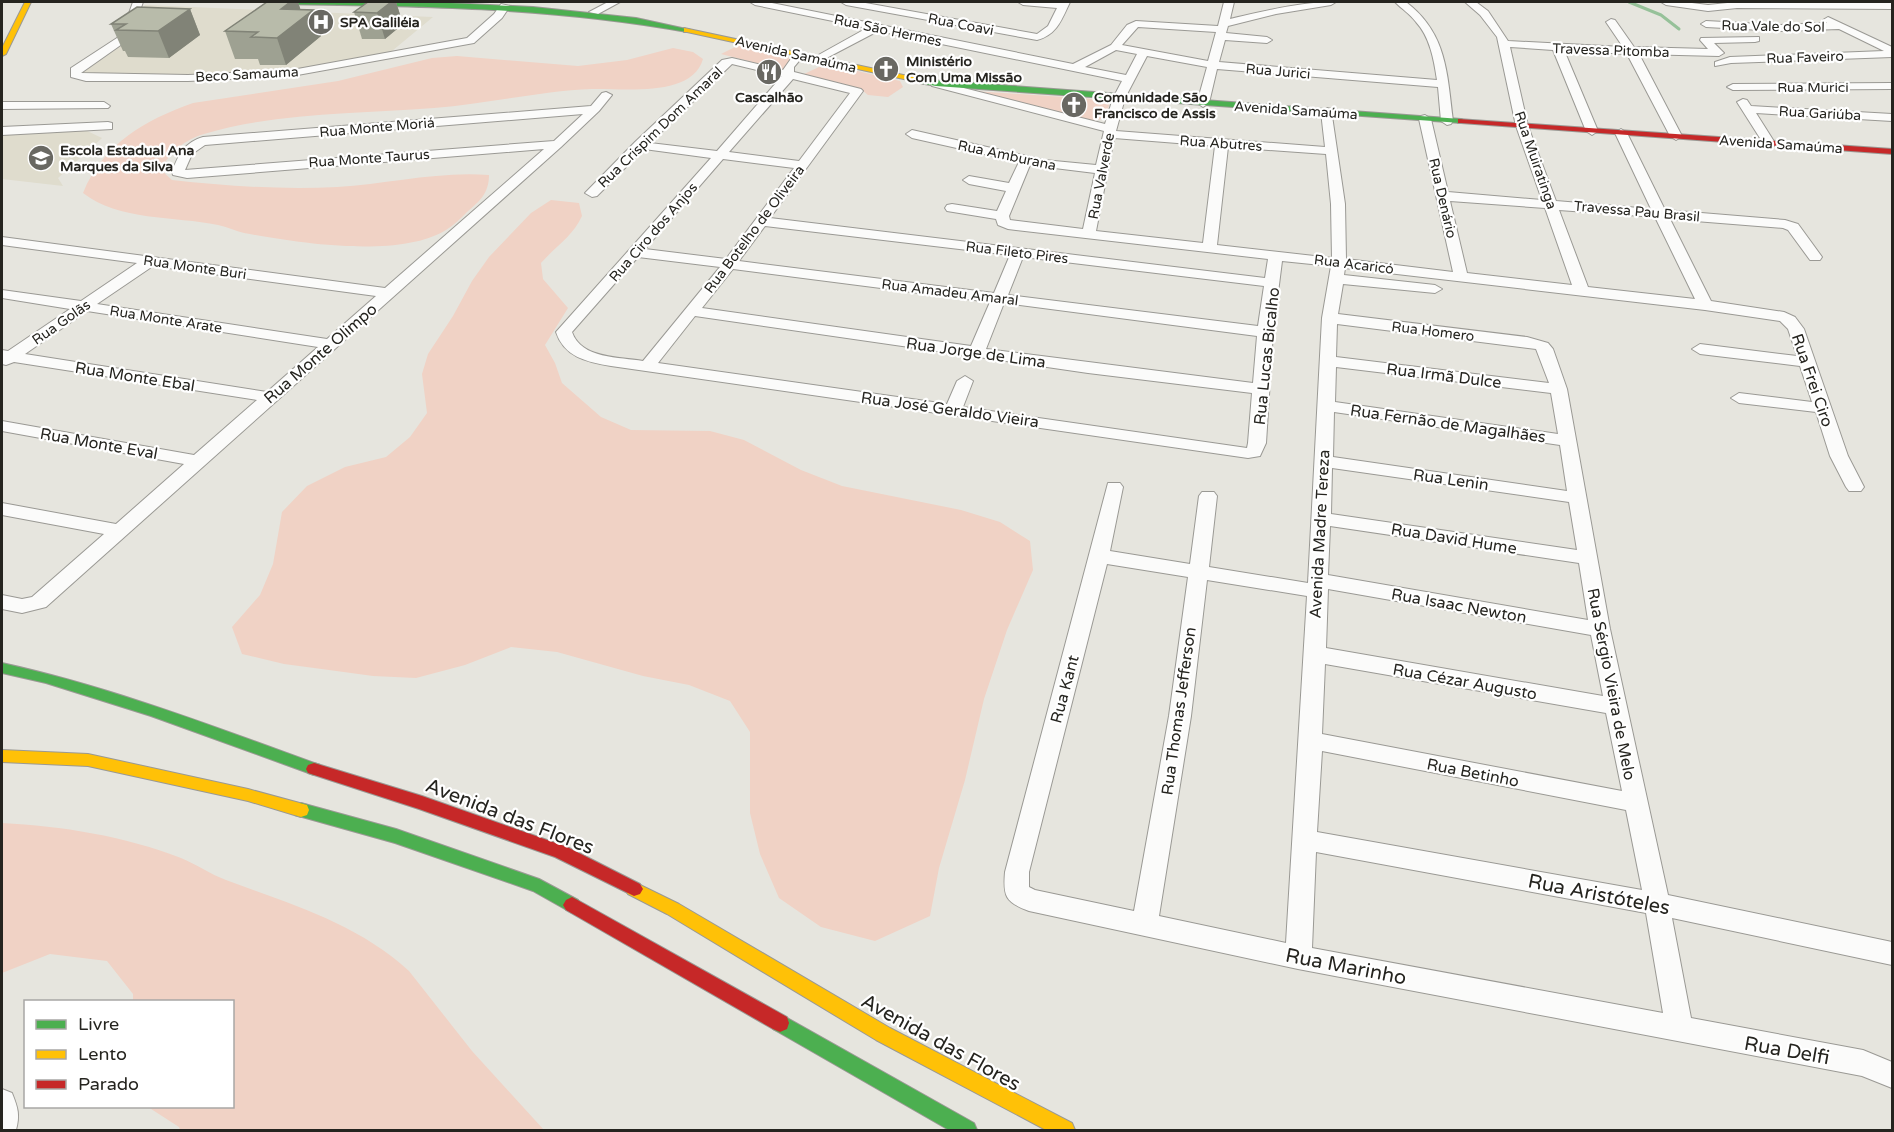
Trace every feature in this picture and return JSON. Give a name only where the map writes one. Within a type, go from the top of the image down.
[{"type":"street","points":[[2,54],[27,4],[41,2]]},
{"type":"street","name":"Beco Samauma","points":[[138,2],[128,30],[121,40],[75,70],[75,75],[86,78],[155,78],[292,73],[470,41],[505,6]]},
{"type":"street","name":"Avenida Samaúma","points":[[275,2],[505,6],[594,12],[640,20],[792,69],[820,63],[936,84],[1893,152]]},
{"type":"street","points":[[594,12],[615,2]]},
{"type":"street","name":"Rua São Hermes","points":[[755,2],[778,4],[1128,79]]},
{"type":"street","name":"Rua Coavi","points":[[846,2],[1041,37],[1055,23],[1064,4]]},
{"type":"street","points":[[1023,2],[1064,4]]},
{"type":"street","points":[[1203,103],[1228,2]]},
{"type":"street","points":[[1221,30],[1324,2]]},
{"type":"street","points":[[1400,2],[1424,24],[1430,34],[1442,84],[1447,120]]},
{"type":"street","name":"Rua Muiratinga","points":[[1470,2],[1497,28],[1504,44],[1522,126],[1582,292]]},
{"type":"street","points":[[1666,2],[1708,8],[1800,4],[1890,8]]},
{"type":"street","points":[[1800,4],[1893,52]]},
{"type":"street","points":[[1611,22],[1631,51],[1676,136]]},
{"type":"street","points":[[1073,69],[1115,47],[1136,24],[1221,30],[1267,40]]},
{"type":"street","name":"Rua Vale do Sol","points":[[1706,24],[1796,28],[1839,26]]},
{"type":"street","points":[[792,69],[820,63],[877,27]]},
{"type":"street","points":[[1769,143],[1733,87],[1718,57],[1705,41],[1785,39]]},
{"type":"street","name":"Travessa Pitomba","points":[[1504,44],[1718,57]]},
{"type":"street","name":"Rua Jurici","points":[[1115,47],[1211,65],[1442,84]]},
{"type":"street","points":[[1558,48],[1592,131]]},
{"type":"street","name":"Rua Faveiro","points":[[1718,57],[1893,52]]},
{"type":"street","name":"Rua Valverde","points":[[1089,233],[1119,98],[1143,53]]},
{"type":"street","name":"Rua Crispim Dom Amaral","points":[[592,194],[639,145],[729,61],[792,69]]},
{"type":"street","name":"Rua Botelho de Oliveira","points":[[647,366],[729,265],[856,90],[792,69]]},
{"type":"street","name":"Rua Ciro dos Anjos","points":[[647,366],[588,357],[573,349],[564,338],[564,332],[721,154],[792,69]]},
{"type":"street","name":"Rua Abutres","points":[[936,84],[1110,132],[1332,151]]},
{"type":"street","name":"Rua Murici","points":[[1733,87],[1893,86]]},
{"type":"street","name":"Rua Monte Olimpo","points":[[2,602],[30,606],[39,603],[268,397],[557,144],[596,109],[606,95]]},
{"type":"street","points":[[2,106],[104,106]]},
{"type":"street","name":"Rua Monte Moriá","points":[[180,174],[178,172],[183,158],[196,143],[325,147],[596,109]]},
{"type":"street","name":"Rua Gariúba","points":[[1748,109],[1893,117]]},
{"type":"street","name":"Avenida Madre Tereza","points":[[1298,957],[1311,740],[1329,318],[1338,271],[1338,204],[1328,112]]},
{"type":"street","name":"Rua Denário","points":[[1425,119],[1461,277]]},
{"type":"street","points":[[2,131],[108,126]]},
{"type":"street","points":[[1621,133],[1705,305]]},
{"type":"street","name":"Rua Amburana","points":[[912,134],[1026,160],[1103,170]]},
{"type":"street","points":[[1210,247],[1222,143]]},
{"type":"street","name":"Rua Monte Taurus","points":[[180,174],[325,147],[557,144]]},
{"type":"street","points":[[639,145],[803,165]]},
{"type":"street","points":[[1003,220],[1013,188],[1026,160]]},
{"type":"street","points":[[969,180],[1013,188]]},
{"type":"street","name":"Travessa Pau Brasil","points":[[1443,196],[1790,225],[1815,257]]},
{"type":"street","name":"Rua Acaricó","points":[[952,208],[1003,220],[1210,247],[1338,271],[1461,277],[1705,305]]},
{"type":"street","name":"Rua Fileto Pires","points":[[761,221],[1273,283]]},
{"type":"street","name":"Rua Monte Buri","points":[[2,241],[389,293]]},
{"type":"street","name":"Rua Amadeu Amaral","points":[[635,252],[1265,332]]},
{"type":"street","points":[[977,352],[1018,252]]},
{"type":"street","name":"Rua Lucas Bicalho","points":[[1254,452],[1257,443],[1265,332],[1275,260]]},
{"type":"street","name":"Rua Golãs","points":[[5,359],[150,261]]},
{"type":"street","points":[[1338,271],[1435,289]]},
{"type":"street","name":"Rua Monte Arate","points":[[2,294],[331,344]]},
{"type":"street","name":"Rua Frei Ciro","points":[[1705,305],[1776,315],[1790,320],[1796,329],[1808,362],[1839,456],[1855,487]]},
{"type":"street","name":"Rua Jorge de Lima","points":[[692,311],[977,352],[1261,389]]},
{"type":"street","name":"Rua Homero","points":[[1329,318],[1536,344]]},
{"type":"street","name":"Rua Sérgio Vieira de Melo","points":[[1536,344],[1547,352],[1559,389],[1600,630],[1657,904],[1680,1030]]},
{"type":"street","points":[[1700,349],[1808,362]]},
{"type":"street","name":"Rua Monte Ebal","points":[[5,359],[268,397]]},
{"type":"street","name":"Rua Irmã Dulce","points":[[1328,361],[1559,389]]},
{"type":"street","name":"Rua José Geraldo Vieira","points":[[647,366],[954,409],[1239,453],[1254,452]]},
{"type":"street","points":[[954,409],[965,381]]},
{"type":"street","points":[[1739,398],[1824,408]]},
{"type":"street","name":"Rua Fernão de Magalhães","points":[[1326,405],[1569,441]]},
{"type":"street","name":"Rua Monte Eval","points":[[2,426],[197,461]]},
{"type":"street","name":"Rua Lenin","points":[[1322,461],[1579,498]]},
{"type":"street","name":"Rua Kant","points":[[1016,892],[1017,872],[1099,556],[1114,487]]},
{"type":"street","name":"Rua Thomas Jefferson","points":[[1145,924],[1180,716],[1196,573],[1208,496]]},
{"type":"street","points":[[2,509],[121,531]]},
{"type":"street","name":"Rua David Hume","points":[[1320,518],[1587,558]]},
{"type":"street","name":"Rua Isaac Newton","points":[[1099,556],[1196,573],[1317,586],[1600,630]]},
{"type":"street","name":"Rua Cézar Augusto","points":[[1314,654],[1617,707]]},
{"type":"street","name":"Avenida das Flores","points":[[2,668],[46,678],[145,709],[289,761],[422,803],[561,852],[673,909],[883,1034],[1065,1131]]},
{"type":"street","name":"Rua Betinho","points":[[1311,740],[1636,803]]},
{"type":"street","points":[[2,756],[88,760],[248,795],[396,836],[539,886],[967,1131]]},
{"type":"street","name":"Rua Aristóteles","points":[[1305,840],[1657,904],[1893,953]]},
{"type":"street","name":"Rua Marinho","points":[[1016,892],[1029,900],[1298,957],[1680,1030]]},
{"type":"street","name":"Rua Delfi","points":[[1680,1030],[1863,1063],[1893,1075]]},
{"type":"street","points":[[2,1102],[6,1115],[2,1131]]},
{"type":"shaded area","points":[[145,5],[433,17],[392,51],[301,70],[194,76],[77,73],[109,52]]},
{"type":"shaded area","points":[[739,45],[787,56],[790,60],[783,70],[721,54]]},
{"type":"shaded area","points":[[673,48],[693,52],[703,59],[696,71],[685,80],[671,85],[638,89],[572,90],[454,106],[318,115],[260,122],[232,127],[191,139],[173,152],[161,170],[172,180],[275,188],[337,187],[451,175],[489,175],[485,192],[476,204],[449,228],[426,239],[375,246],[291,241],[244,233],[201,222],[130,213],[113,209],[83,193],[102,161],[127,136],[158,117],[193,103],[338,81],[432,58],[457,56],[578,66],[627,60]]},
{"type":"shaded area","points":[[836,66],[900,81],[903,87],[888,97],[868,95],[861,89],[802,75],[819,67]]},
{"type":"shaded area","points":[[973,91],[1108,100],[1110,102],[1105,115],[1092,121],[1004,101]]},
{"type":"shaded area","name":"Escola Estadual Ana Marques da Silva","points":[[83,129],[102,138],[58,178],[63,186],[2,179],[2,134]]},
{"type":"shaded area","points":[[551,200],[579,203],[582,216],[569,235],[541,263],[543,279],[568,308],[545,345],[562,383],[601,417],[631,430],[710,431],[744,440],[801,470],[842,486],[961,510],[1000,522],[1030,541],[1033,570],[1007,630],[984,699],[965,780],[939,868],[930,916],[875,941],[821,927],[779,898],[760,854],[750,813],[750,732],[730,701],[689,685],[643,676],[557,652],[511,647],[465,665],[416,678],[373,676],[284,664],[242,654],[232,627],[260,595],[273,564],[282,512],[307,486],[345,467],[386,457],[410,437],[427,413],[422,374],[428,354],[489,257],[531,213]]},
{"type":"shaded area","points":[[2,823],[93,833],[159,850],[187,860],[226,880],[322,916],[389,954],[409,971],[472,1051],[544,1130],[180,1130],[179,1127],[150,1108],[234,1108],[234,1000],[133,1000],[133,994],[107,961],[50,954],[2,973]]},
{"type":"building","points":[[267,2],[290,2],[281,9],[313,10],[277,38],[251,37],[258,32],[225,31]]},
{"type":"building","points":[[368,2],[391,2],[377,13],[354,12]]},
{"type":"building","points":[[137,7],[190,9],[158,31],[116,30],[126,24],[111,24]]},
{"type":"waterway","points":[[1629,2],[1661,15],[1679,29]]},
{"type":"traffic: fast","points":[[275,2],[430,4],[533,9],[585,14],[687,30]]},
{"type":"traffic: fast","points":[[922,81],[936,84],[1461,121]]},
{"type":"traffic: fast","points":[[2,668],[46,678],[156,712],[314,769]]},
{"type":"traffic: fast","points":[[301,810],[396,836],[539,886],[572,905]]},
{"type":"traffic: fast","points":[[780,1023],[967,1130]]},
{"type":"traffic: slow","points":[[2,54],[28,2]]},
{"type":"traffic: slow","points":[[687,30],[922,81]]},
{"type":"traffic: slow","points":[[2,756],[88,760],[248,795],[301,810]]},
{"type":"traffic: slow","points":[[634,889],[673,909],[883,1034],[1065,1130]]},
{"type":"traffic: jam","points":[[1461,121],[1892,152]]},
{"type":"traffic: jam","points":[[314,769],[422,803],[561,852],[634,889]]},
{"type":"traffic: jam","points":[[572,905],[780,1023]]},
{"type":"place","name":"SPA Galiléia","points":[[321,22]]},
{"type":"place","name":"Ministério Com Uma Missão","points":[[886,69]]},
{"type":"place","name":"Cascalhão","points":[[769,72]]},
{"type":"place","name":"Comunidade São Francisco de Assis","points":[[1074,105]]},
{"type":"place","name":"Escola Estadual Ana Marques da Silva","points":[[41,158]]}]
